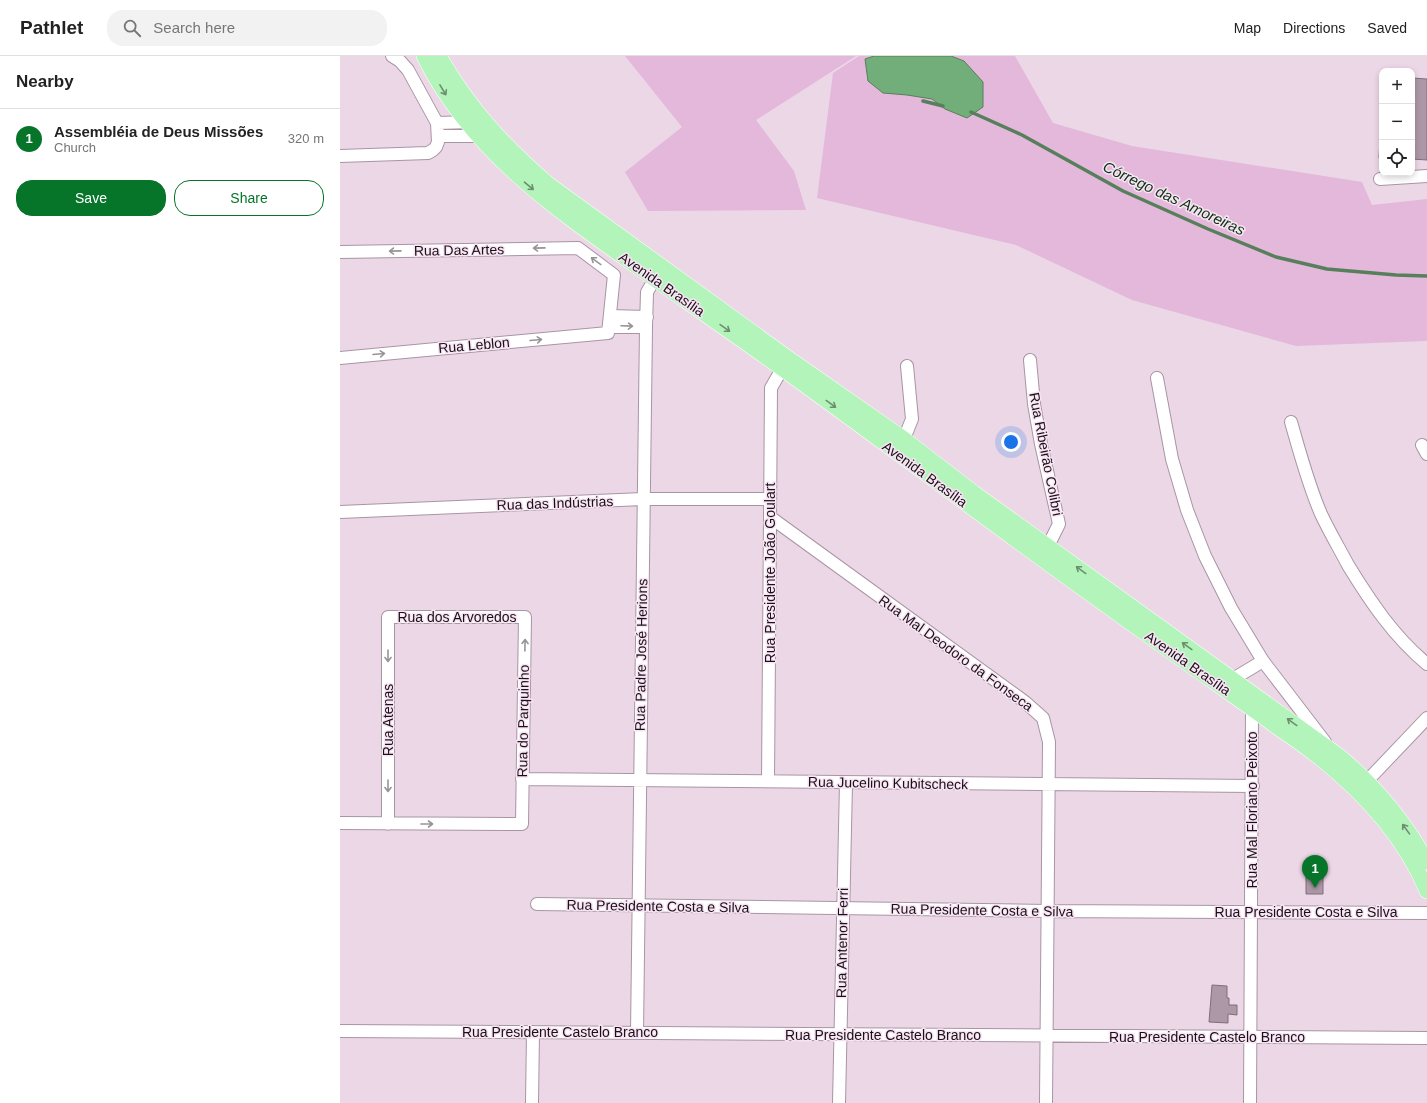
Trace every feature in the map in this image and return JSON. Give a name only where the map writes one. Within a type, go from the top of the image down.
[{"type":"main road","name":"Avenida Brasília","points":[[424,56],[450,101],[476,135],[515,174],[544,199],[659,274],[785,363],[1046,563],[1252,708],[1320,758],[1358,792],[1395,835],[1409,856],[1427,891]]},
{"type":"main road","name":"Avenida Brasília","points":[[439,56],[466,99],[497,136],[520,159],[548,184],[659,274]]},
{"type":"main road","name":"Avenida Brasília","points":[[785,363],[904,439],[974,493],[1330,749],[1354,768],[1367,781],[1408,832],[1427,862]]},
{"type":"street","points":[[340,156],[428,153],[436,147],[438,136],[437,122],[408,70],[400,60],[392,56]]},
{"type":"street","points":[[437,122],[486,122]]},
{"type":"street","points":[[438,136],[497,136]]},
{"type":"street","points":[[1380,179],[1427,176]]},
{"type":"street","name":"Rua Das Artes","points":[[340,252],[578,248],[614,275],[609,325]]},
{"type":"street","name":"Rua Padre José Herions","points":[[637,1033],[646,322],[647,292],[659,274]]},
{"type":"street","name":"Rua Leblon","points":[[340,358],[609,325],[646,322]]},
{"type":"street","name":"Rua Ribeirão Colibri","points":[[1030,360],[1034,404],[1041,444],[1059,524],[1048,546]]},
{"type":"street","name":"Rua Presidente João Goulart","points":[[768,781],[771,388],[785,363]]},
{"type":"street","points":[[904,439],[912,419],[907,366]]},
{"type":"street","points":[[1157,378],[1172,459],[1187,510],[1205,556],[1230,608],[1263,661],[1330,749]]},
{"type":"street","points":[[1291,422],[1301,460],[1321,514],[1344,557],[1357,580],[1386,622],[1403,642],[1427,664]]},
{"type":"street","name":"Rua das Indústrias","points":[[340,512],[643,499],[770,499]]},
{"type":"street","name":"Rua Mal Deodoro da Fonseca","points":[[770,517],[1025,702],[1043,718],[1049,742],[1046,1103]]},
{"type":"street","name":"Rua dos Arvoredos","points":[[388,617],[525,617]]},
{"type":"street","name":"Rua Atenas","points":[[388,617],[388,824]]},
{"type":"street","name":"Rua do Parquinho","points":[[388,824],[522,824],[525,617]]},
{"type":"street","points":[[1233,679],[1263,661]]},
{"type":"street","name":"Rua Mal Floriano Peixoto","points":[[1250,1103],[1253,786],[1252,708]]},
{"type":"street","points":[[1367,781],[1427,718]]},
{"type":"street","name":"Rua Jucelino Kubitscheck","points":[[522,779],[1253,786]]},
{"type":"street","name":"Rua Antenor Ferri","points":[[839,1103],[842,908],[846,783]]},
{"type":"street","points":[[340,823],[388,824]]},
{"type":"street","name":"Rua Presidente Costa e Silva","points":[[537,904],[1048,911],[1427,912]]},
{"type":"street","name":"Rua Presidente Castelo Branco","points":[[340,1031],[1427,1038]]},
{"type":"street","points":[[532,1103],[533,1032]]},
{"type":"shaded area","points":[[625,56],[856,56],[756,120],[794,171],[806,210],[648,211],[625,172],[682,127]]},
{"type":"shaded area","points":[[859,56],[1015,56],[1053,123],[1132,146],[1362,182],[1372,205],[1427,199],[1427,341],[1296,346],[1132,300],[1016,245],[817,198],[833,73]]},
{"type":"shaded area","points":[[874,56],[951,56],[964,61],[983,82],[983,107],[967,118],[945,109],[932,99],[883,93],[868,81],[865,59]]},
{"type":"building","points":[[1415,78],[1427,79],[1427,160],[1415,159]]},
{"type":"building","points":[[1306,868],[1323,868],[1323,894],[1306,894]]},
{"type":"building","points":[[1212,985],[1227,986],[1227,998],[1229,998],[1229,1005],[1237,1005],[1237,1015],[1228,1014],[1228,1023],[1209,1022]]},
{"type":"waterway","name":"Córrego das Amoreiras","points":[[923,101],[943,106]]},
{"type":"waterway","name":"Córrego das Amoreiras","points":[[971,112],[1022,135],[1123,191],[1208,229],[1276,257],[1327,269],[1427,276]]},
{"type":"place","name":"Assembléia de Deus Missões","points":[[1315,888]]}]
